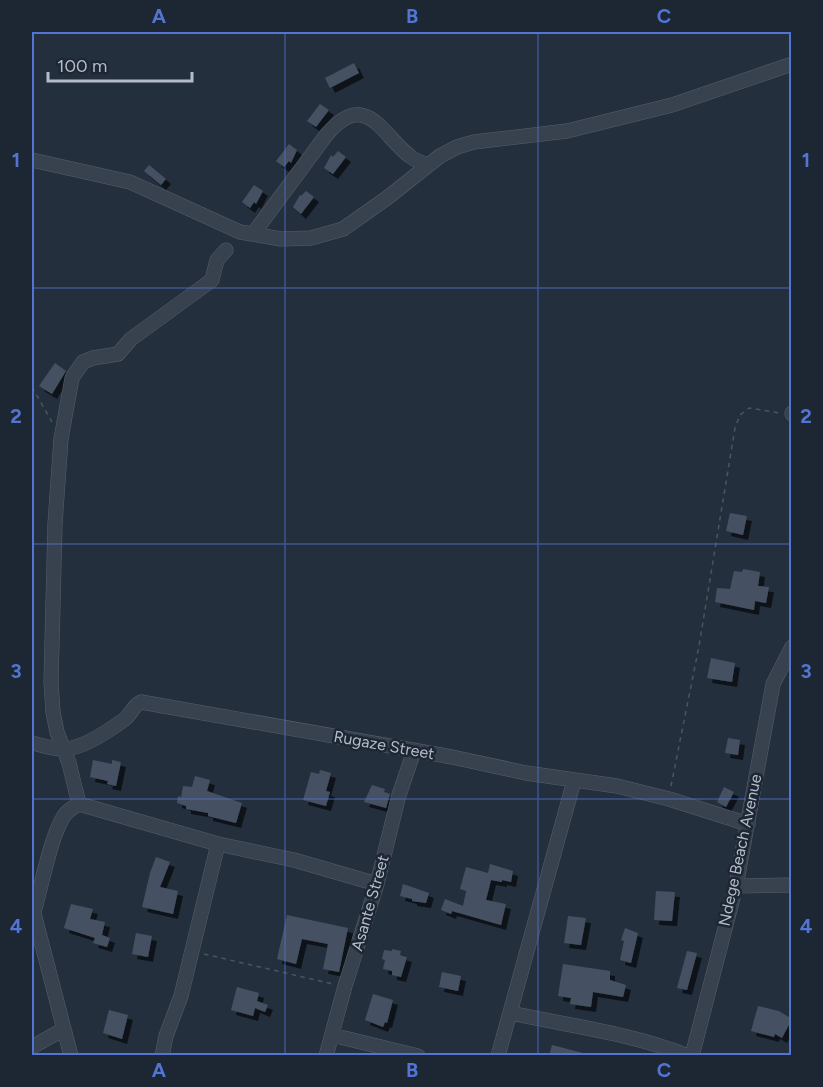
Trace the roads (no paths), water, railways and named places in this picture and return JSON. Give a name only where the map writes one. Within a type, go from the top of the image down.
[{"type":"street","points":[[32,160],[130,182],[240,232],[281,239],[310,238],[343,229],[440,156],[474,142],[579,128],[672,105],[792,64]]},
{"type":"street","points":[[253,234],[327,134],[338,121],[347,117],[361,115],[376,123],[411,157],[428,165]]},
{"type":"street","points":[[79,804],[57,732],[53,712],[52,673],[55,524],[61,439],[72,378],[83,362],[117,354],[131,339],[212,280],[217,260],[226,250]]},
{"type":"street","name":"Ndege Beach Avenue","points":[[690,1056],[736,886],[773,684],[792,647]]},
{"type":"street","name":"Rugaze Street","points":[[64,749],[109,730],[127,717],[141,702],[452,756],[574,781],[617,786],[669,799],[748,824]]},
{"type":"street","points":[[32,743],[64,749]]},
{"type":"street","name":"Asante Street","points":[[327,1056],[345,986],[377,884],[391,824],[414,751]]},
{"type":"street","points":[[498,1056],[532,926],[574,781]]},
{"type":"street","points":[[70,1056],[33,908],[63,817],[69,809],[79,804],[377,884]]},
{"type":"street","points":[[162,1056],[166,1036],[181,996],[218,843]]},
{"type":"street","points":[[736,886],[792,885]]},
{"type":"street","points":[[511,1013],[630,1037],[690,1056]]},
{"type":"street","points":[[32,1047],[64,1029]]},
{"type":"street","points":[[333,1035],[418,1056]]}]
